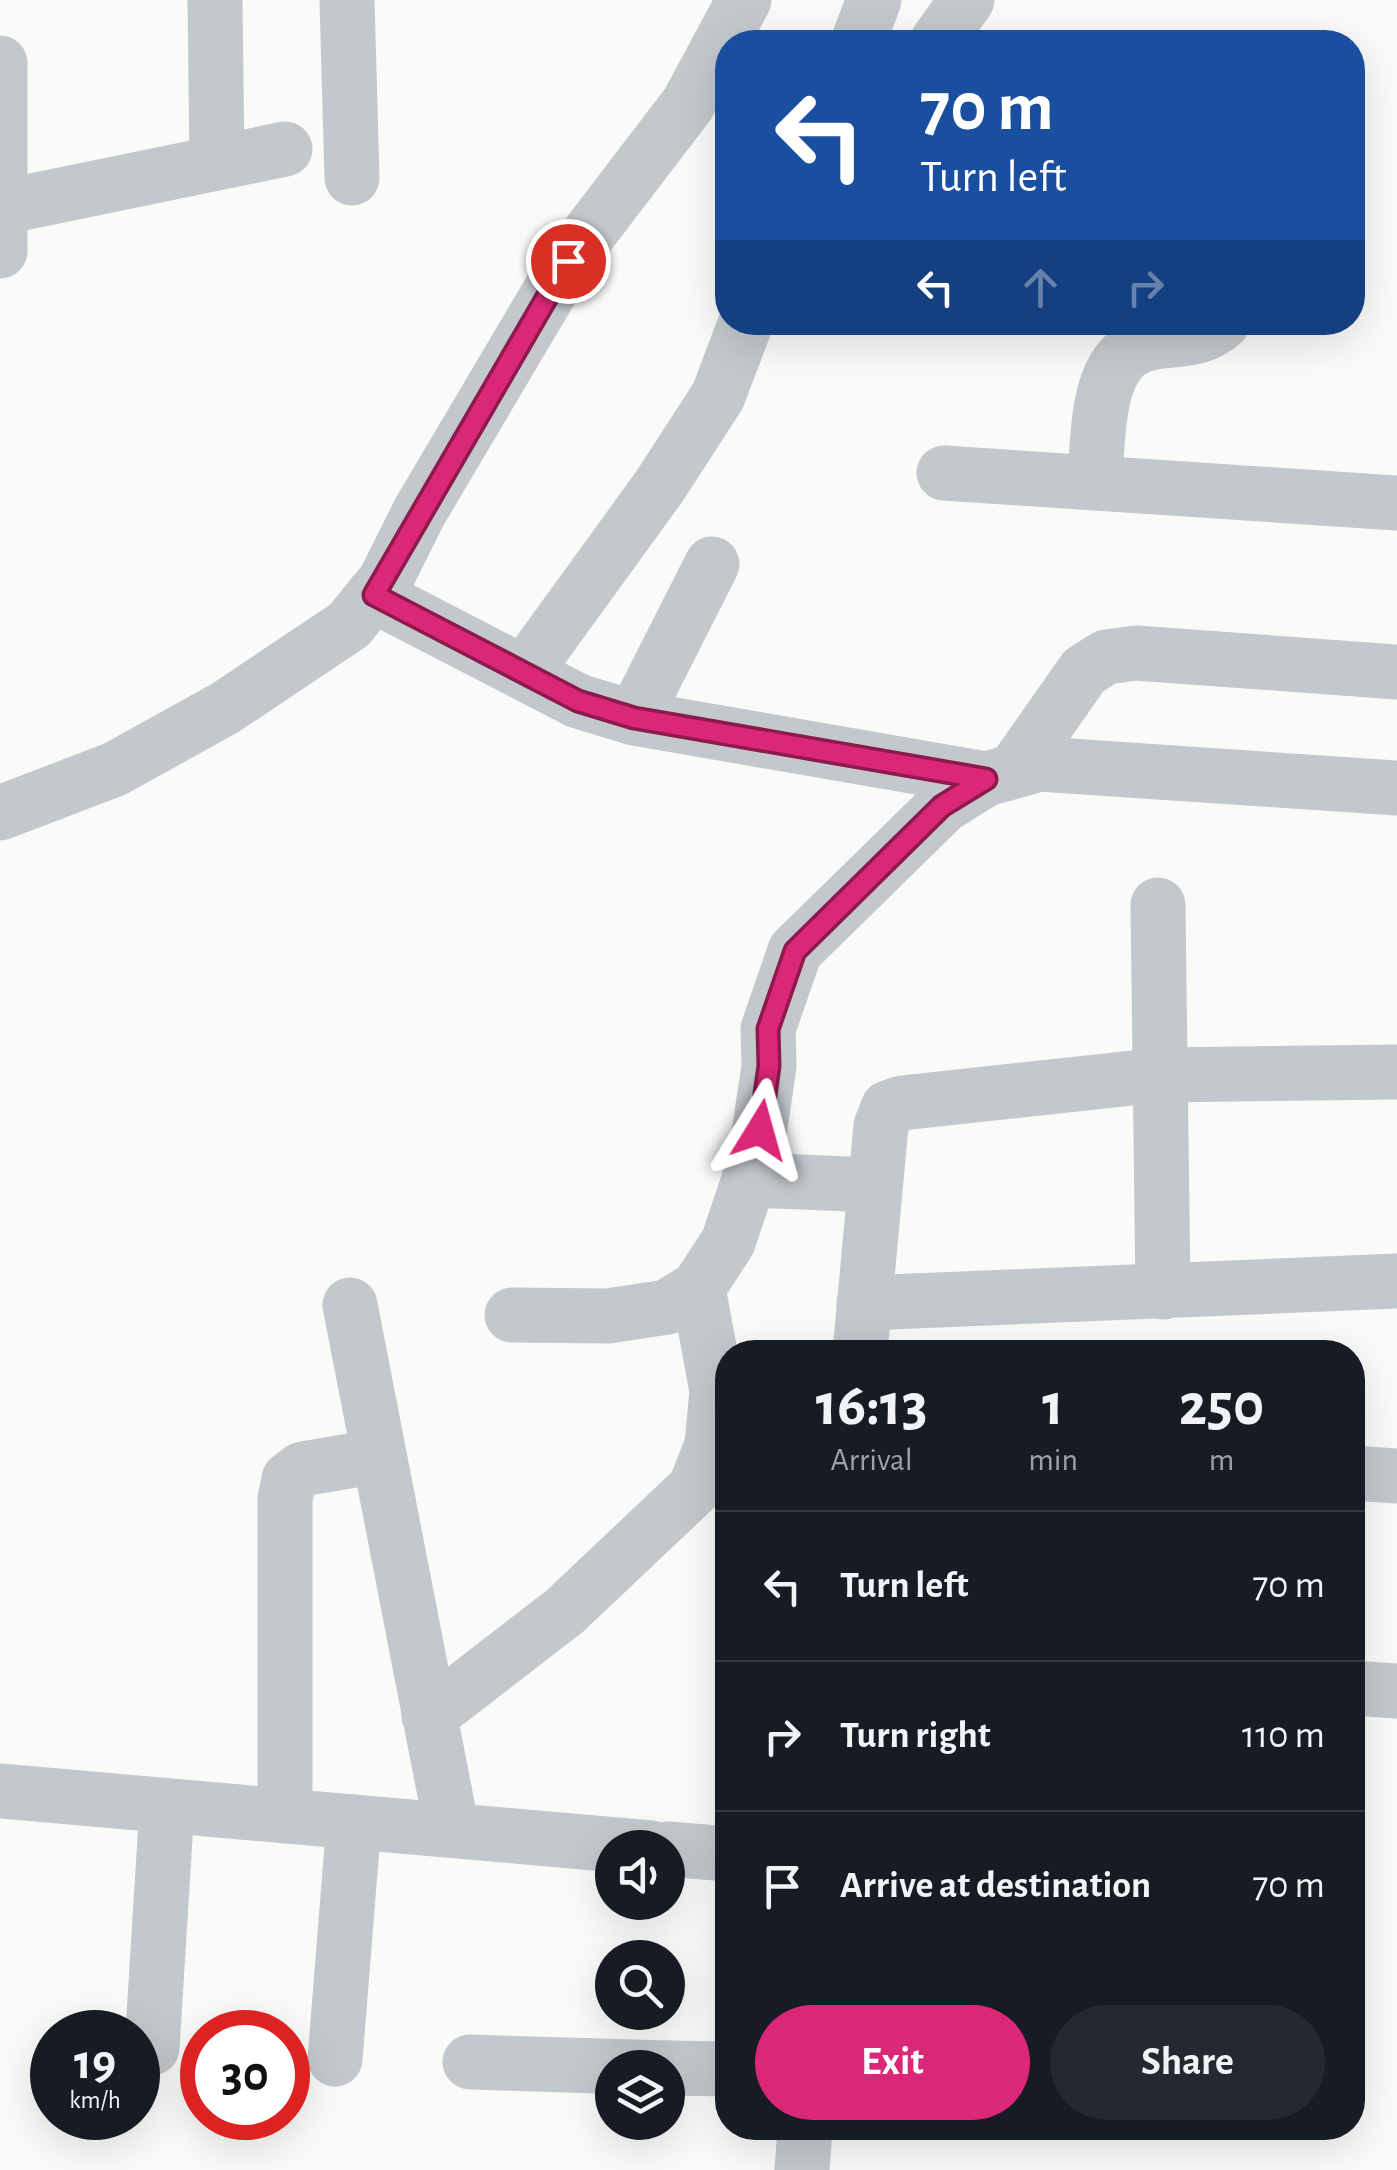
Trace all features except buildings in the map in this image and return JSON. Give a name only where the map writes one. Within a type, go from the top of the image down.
[{"type":"street","points":[[215,0],[217,163]]},
{"type":"street","points":[[347,0],[352,178]]},
{"type":"street","points":[[728,30],[744,0]]},
{"type":"street","points":[[863,30],[874,0]]},
{"type":"street","points":[[946,30],[967,0]]},
{"type":"street","points":[[0,813],[114,770],[225,708],[349,625],[374,595],[568,261],[688,104],[715,54]]},
{"type":"street","points":[[0,63],[1,229],[217,163],[285,150]]},
{"type":"street","points":[[524,673],[659,488],[718,396],[741,335]]},
{"type":"street","points":[[1094,483],[1109,373],[1122,354],[1150,342],[1201,335]]},
{"type":"street","points":[[944,473],[1397,503]]},
{"type":"street","points":[[634,718],[712,564]]},
{"type":"street","points":[[374,595],[578,701],[634,718],[1001,773]]},
{"type":"street","points":[[1001,773],[1084,671],[1106,657],[1136,653],[1397,672]]},
{"type":"street","points":[[512,1315],[608,1316],[667,1307],[698,1288],[728,1242],[750,1180],[769,1066],[768,1029],[795,951],[942,806],[1001,773],[1040,764],[1397,788]]},
{"type":"street","points":[[1158,905],[1163,1292]]},
{"type":"street","points":[[1397,1072],[1160,1076],[902,1103],[888,1108],[880,1126],[862,1328],[1163,1292],[1397,1280]]},
{"type":"street","points":[[750,1180],[875,1185]]},
{"type":"street","points":[[698,1288],[715,1380]]},
{"type":"street","points":[[350,1305],[452,1830]]},
{"type":"street","points":[[429,1716],[565,1611],[711,1488],[715,1413]]},
{"type":"street","points":[[285,1816],[285,1499],[289,1479],[302,1469],[379,1456]]},
{"type":"street","points":[[1365,1475],[1397,1476]]},
{"type":"street","points":[[1365,1689],[1397,1691]]},
{"type":"street","points":[[0,1792],[595,1843]]},
{"type":"street","points":[[154,2010],[166,1806]]},
{"type":"street","points":[[335,2059],[354,1822]]},
{"type":"street","points":[[685,1850],[715,1853]]},
{"type":"street","points":[[470,2062],[595,2066]]},
{"type":"street","points":[[685,2068],[715,2069]]},
{"type":"street","points":[[802,2170],[804,2140]]},
{"type":"route","points":[[568,261],[374,595],[578,701],[634,718],[986,779],[942,806],[795,951],[782,977],[768,1029],[769,1066],[760,1130]]}]
